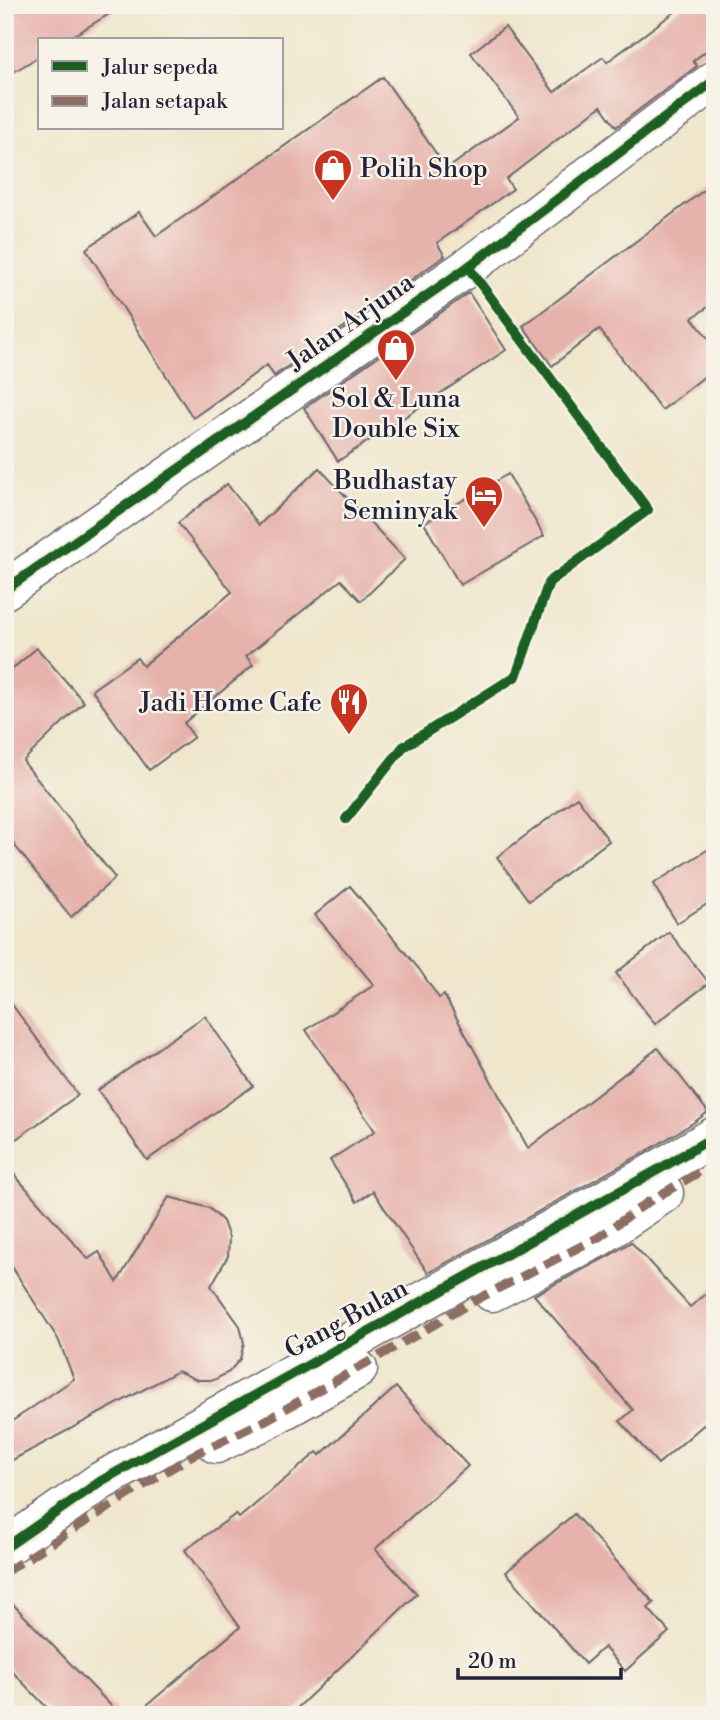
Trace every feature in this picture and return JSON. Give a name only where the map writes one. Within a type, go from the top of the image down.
[{"type":"street","name":"Jalan Arjuna","points":[[5,590],[468,267],[715,80]]},
{"type":"street","name":"Gang Bulan","points":[[5,1548],[101,1481],[715,1136]]},
{"type":"street","points":[[5,1572],[191,1456],[266,1420],[472,1302],[599,1237],[648,1202],[715,1163]]},
{"type":"building","points":[[5,5],[124,5],[69,38],[38,38],[38,57],[5,77]]},
{"type":"building","points":[[684,5],[715,5],[715,44],[693,61],[697,66],[616,127],[601,106],[506,179],[513,189],[437,243],[445,256],[274,376],[267,365],[193,418],[86,249],[139,212],[156,236],[383,77],[447,169],[519,117],[471,53],[505,27],[554,92],[603,57],[607,62]]},
{"type":"building","points":[[715,182],[715,302],[692,318],[715,347],[715,368],[662,410],[599,329],[552,366],[523,326]]},
{"type":"building","points":[[469,293],[506,350],[338,461],[304,408]]},
{"type":"building","points":[[319,468],[405,559],[361,601],[341,580],[246,656],[253,665],[184,723],[194,737],[149,770],[92,690],[137,658],[143,666],[232,592],[178,523],[227,484],[259,525]]},
{"type":"building","name":"Budhastay Seminyak","points":[[508,474],[544,536],[460,585],[424,523]]},
{"type":"building","points":[[37,648],[84,702],[23,761],[115,878],[71,917],[5,833],[5,675]]},
{"type":"building","points":[[577,797],[609,841],[529,901],[497,857]]},
{"type":"building","points":[[715,845],[715,899],[677,923],[653,884]]},
{"type":"building","points":[[350,886],[419,969],[439,998],[444,995],[528,1148],[658,1048],[708,1112],[652,1148],[428,1273],[373,1191],[357,1202],[330,1160],[375,1131],[306,1030],[374,985],[315,915]]},
{"type":"building","points":[[669,932],[709,983],[655,1024],[616,973]]},
{"type":"building","points":[[5,995],[78,1095],[5,1147]]},
{"type":"building","points":[[205,1016],[253,1086],[147,1160],[98,1090]]},
{"type":"building","points":[[5,1164],[88,1259],[99,1252],[117,1282],[169,1197],[209,1208],[223,1221],[229,1238],[228,1256],[211,1286],[240,1326],[244,1343],[240,1359],[229,1372],[214,1380],[197,1380],[178,1371],[5,1464],[5,1426],[74,1379],[58,1339],[5,1256]]},
{"type":"building","points":[[631,1242],[690,1307],[715,1287],[715,1415],[658,1464],[620,1421],[633,1410],[534,1295]]},
{"type":"building","points":[[396,1387],[468,1466],[375,1549],[417,1594],[290,1715],[135,1715],[240,1627],[185,1550],[236,1514],[239,1518],[317,1452],[320,1455]]},
{"type":"building","points":[[574,1514],[654,1603],[648,1608],[669,1632],[625,1671],[604,1647],[585,1664],[506,1572]]},
{"type":"building","points":[[5,1596],[120,1715],[54,1715],[5,1664]]},
{"type":"marked path","points":[[5,1572],[191,1456],[266,1420],[472,1302],[599,1237],[648,1202],[715,1163]]},
{"type":"cycle path","points":[[5,590],[468,267],[715,80]]},
{"type":"cycle path","points":[[346,819],[403,747],[516,676],[549,582],[648,510],[468,267]]},
{"type":"cycle path","points":[[5,1548],[101,1481],[715,1136]]},
{"type":"place","name":"Polih Shop","points":[[333,202]]},
{"type":"place","name":"Sol & Luna Double Six","points":[[396,382]]},
{"type":"place","name":"Budhastay Seminyak","points":[[484,529]]},
{"type":"place","name":"Jadi Home Cafe","points":[[349,736]]}]
